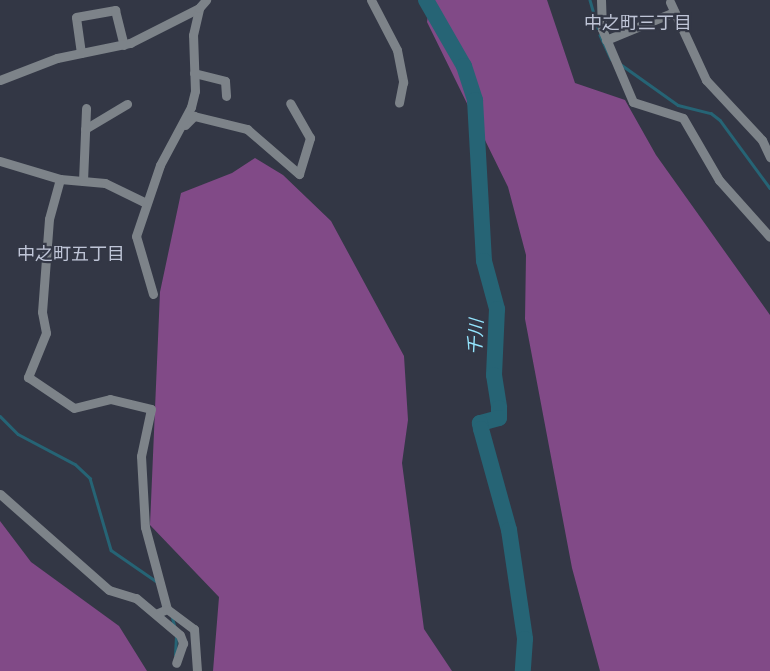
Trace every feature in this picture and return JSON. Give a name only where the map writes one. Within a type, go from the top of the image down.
[{"type":"street","points":[[0,80],[81,53],[124,45],[199,8],[206,0]]},
{"type":"street","points":[[371,0],[397,50],[403,82],[399,103]]},
{"type":"street","points":[[601,0],[606,40],[633,102],[687,122],[719,180],[770,237]]},
{"type":"street","points":[[670,2],[706,80],[762,140],[770,157]]},
{"type":"street","points":[[153,294],[136,236],[160,165],[181,128],[195,91],[193,35],[199,8]]},
{"type":"street","points":[[81,53],[76,17],[115,10],[124,45]]},
{"type":"street","points":[[606,40],[674,12]]},
{"type":"street","points":[[194,73],[225,81],[226,96]]},
{"type":"street","points":[[85,129],[127,104]]},
{"type":"street","points":[[181,128],[194,116],[247,129],[299,174],[310,138],[290,104]]},
{"type":"street","points":[[83,181],[86,108]]},
{"type":"street","points":[[0,161],[60,179],[105,183],[146,203]]},
{"type":"street","points":[[60,179],[49,219],[42,312],[46,333],[28,377],[74,408],[110,398],[151,409],[141,456],[146,527],[167,609],[194,630],[197,671]]},
{"type":"street","points":[[0,494],[109,590],[136,598],[180,635],[183,643],[176,663]]},
{"type":"street","points":[[156,614],[167,609]]},
{"type":"shaded area","points":[[430,0],[547,0],[575,83],[625,100],[656,155],[770,315],[770,671],[600,671],[572,568],[525,319],[526,255],[508,187],[427,22]]},
{"type":"shaded area","points":[[255,158],[283,175],[331,221],[404,356],[408,420],[402,463],[424,629],[452,671],[213,671],[219,597],[150,525],[160,292],[181,193],[232,173]]},
{"type":"shaded area","points":[[0,521],[31,562],[119,626],[147,671],[0,671]]},
{"type":"waterway","name":"千川","points":[[426,0],[464,66],[475,100],[484,261],[497,309],[494,375],[499,408],[499,418],[480,423],[509,530],[525,639],[523,671]]},
{"type":"waterway","points":[[590,0],[598,28]]},
{"type":"waterway","points":[[600,35],[611,59]]},
{"type":"waterway","points":[[619,63],[678,105],[711,113],[720,120],[770,188]]},
{"type":"waterway","points":[[0,416],[18,434],[75,464],[90,478],[111,550],[156,581]]},
{"type":"waterway","points":[[172,616],[175,627]]},
{"type":"waterway","points":[[175,655],[176,635]]},
{"type":"district","name":"中之町三丁目","points":[[638,23]]},
{"type":"district","name":"中之町五丁目","points":[[71,254]]}]
